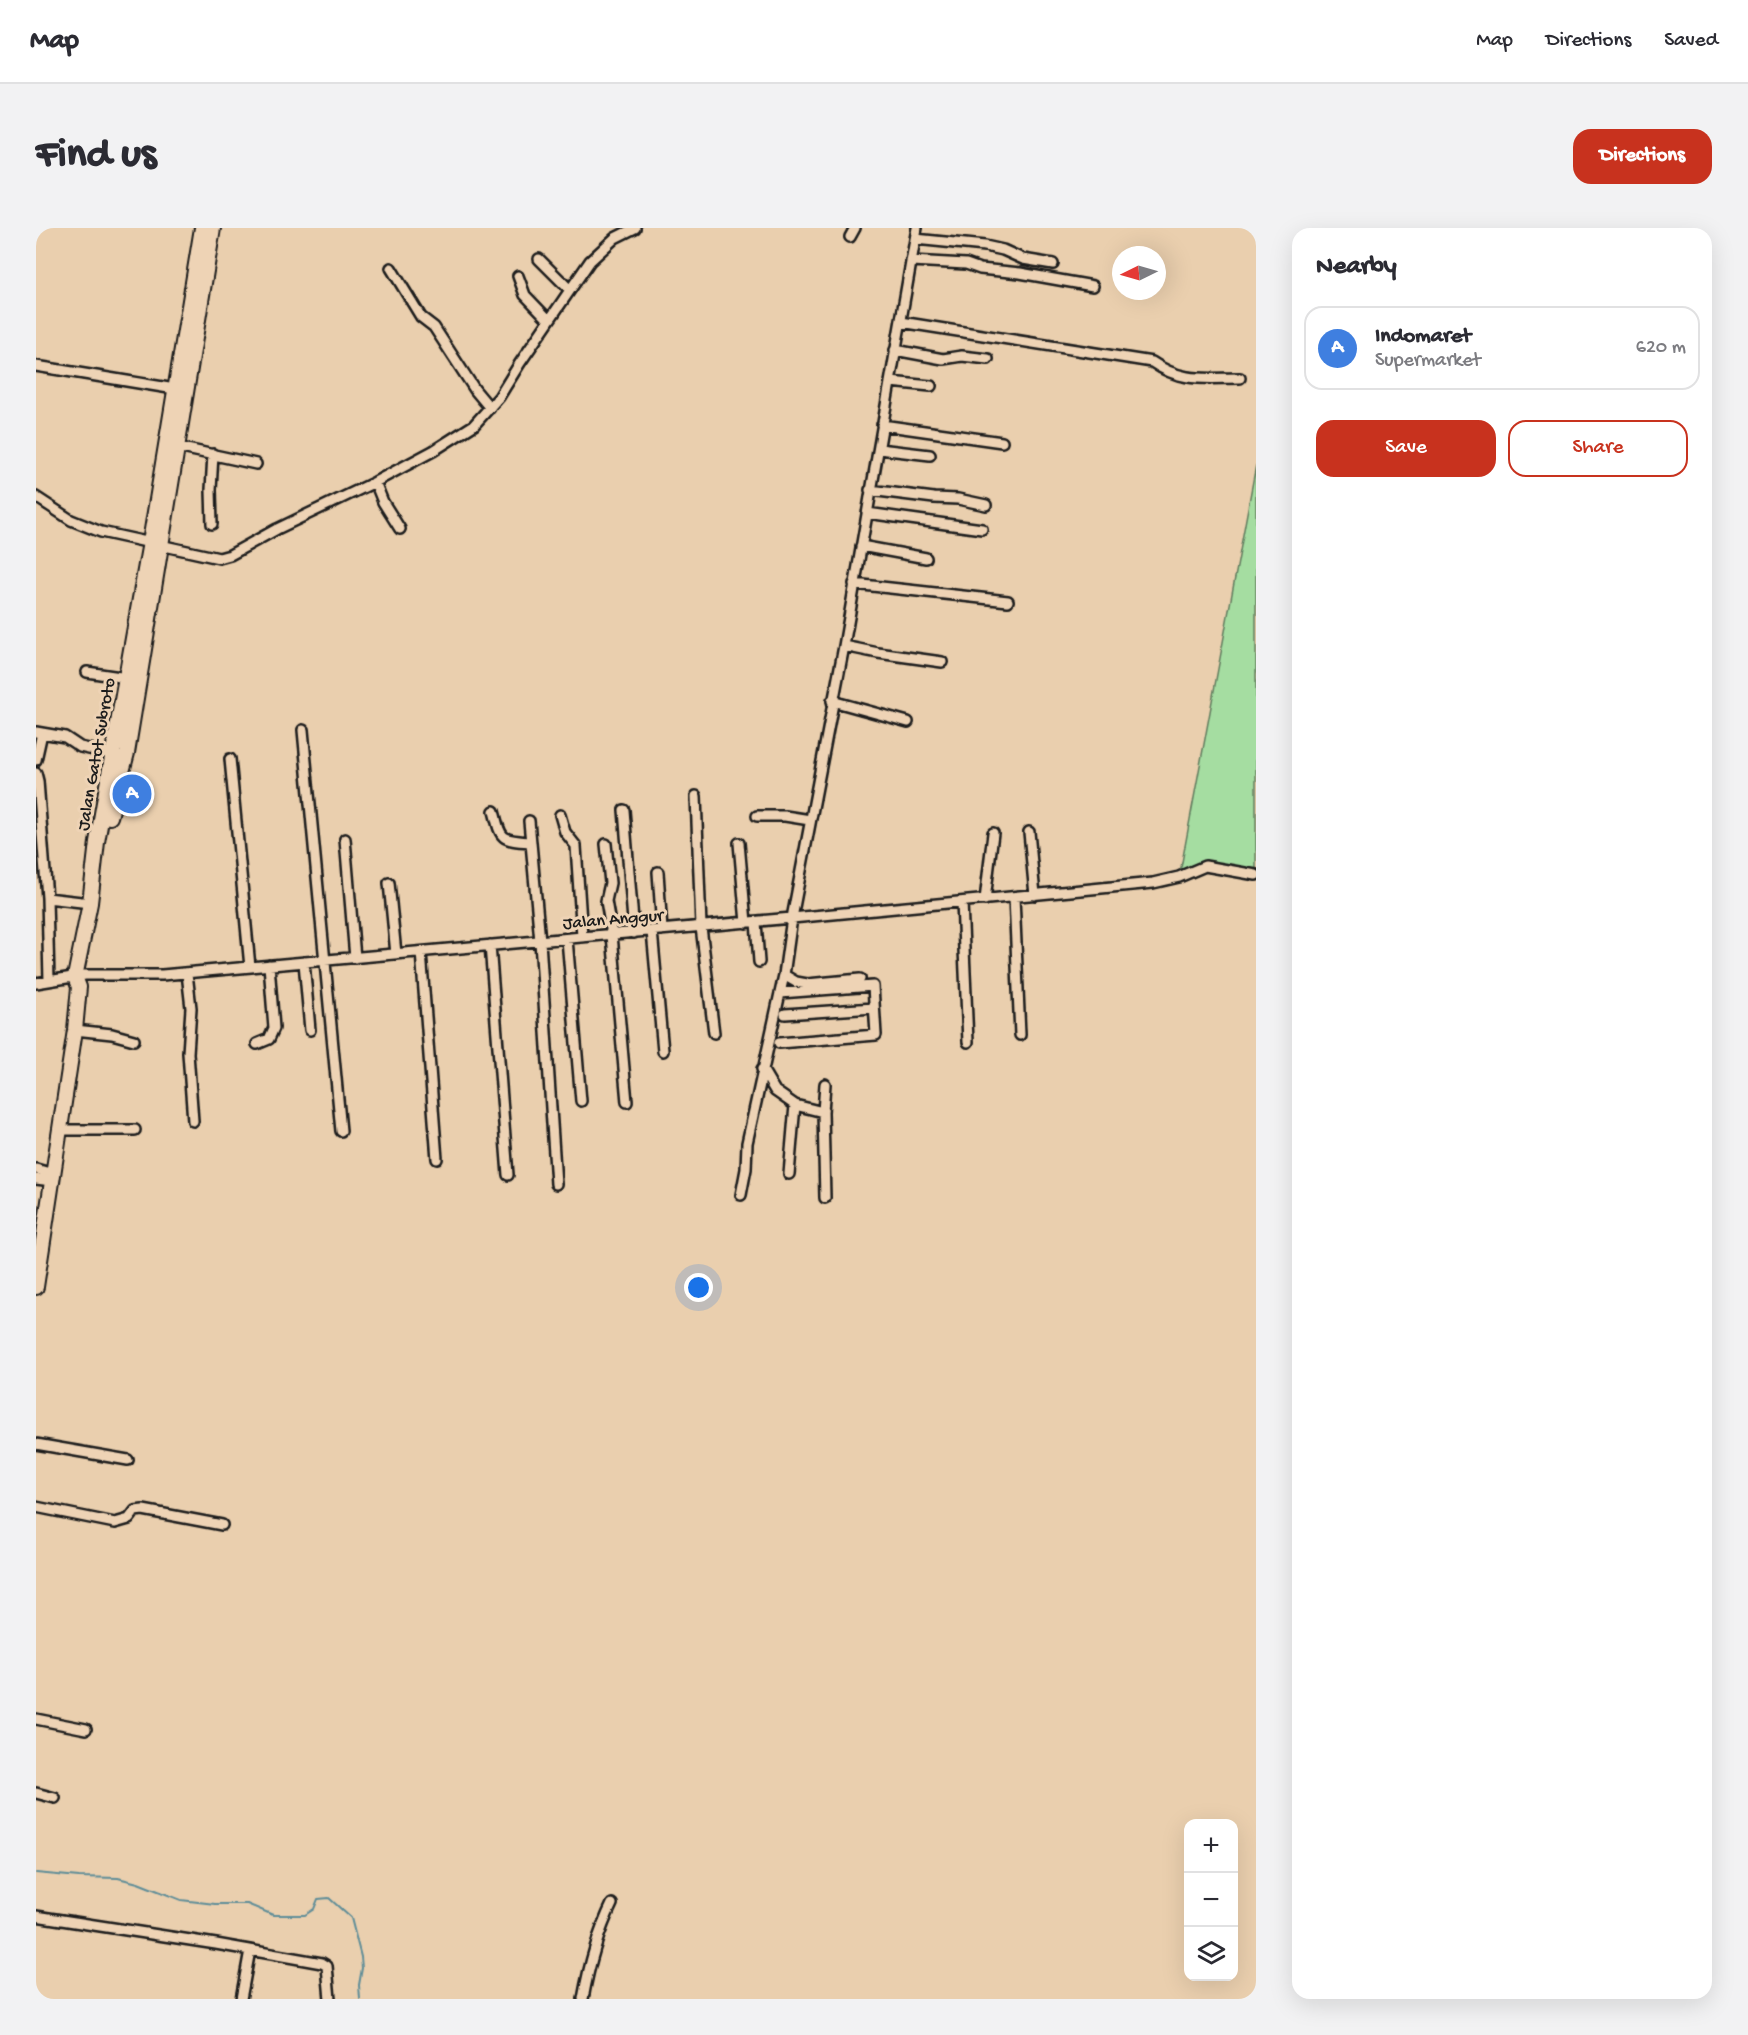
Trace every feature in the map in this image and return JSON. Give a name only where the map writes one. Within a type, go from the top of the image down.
[{"type":"main road","name":"Jalan Gatot Subroto","points":[[36,1287],[39,1244],[75,1030],[90,903],[100,842],[120,756],[127,678],[156,543],[176,390],[202,228]]},
{"type":"main road","points":[[120,756],[156,543],[177,447],[213,228]]},
{"type":"main road","points":[[80,980],[100,842]]},
{"type":"street","points":[[610,228],[615,238]]},
{"type":"street","points":[[36,497],[70,520],[101,532],[219,558],[230,555],[375,482],[462,434],[474,425],[490,408],[590,261],[615,238],[635,228]]},
{"type":"street","points":[[850,237],[855,228]]},
{"type":"street","points":[[741,1195],[746,1169],[747,1143],[784,975],[792,918],[844,646],[916,228]]},
{"type":"street","points":[[915,239],[985,246],[1003,250],[1023,259],[1053,264]]},
{"type":"street","points":[[539,259],[570,290]]},
{"type":"street","points":[[911,261],[966,264],[980,269],[1020,273],[1093,286]]},
{"type":"street","points":[[391,268],[421,317],[434,327],[490,408]]},
{"type":"street","points":[[518,276],[525,295],[549,320]]},
{"type":"street","points":[[901,322],[1143,360],[1184,377],[1240,378]]},
{"type":"street","points":[[895,350],[943,359],[962,356],[988,359]]},
{"type":"street","points":[[36,366],[176,390]]},
{"type":"street","points":[[890,382],[931,386]]},
{"type":"street","points":[[882,426],[1002,442]]},
{"type":"street","points":[[177,447],[256,464]]},
{"type":"street","points":[[879,449],[930,455]]},
{"type":"street","points":[[212,524],[213,453]]},
{"type":"street","points":[[375,482],[383,502],[400,529]]},
{"type":"street","points":[[870,490],[958,499],[986,505]]},
{"type":"street","points":[[867,513],[982,529]]},
{"type":"street","points":[[861,546],[926,558]]},
{"type":"street","points":[[854,584],[1008,601]]},
{"type":"street","points":[[844,646],[942,662]]},
{"type":"street","points":[[87,672],[127,678]]},
{"type":"street","points":[[832,701],[908,722]]},
{"type":"street","points":[[303,730],[341,1131]]},
{"type":"street","points":[[36,760],[39,732],[64,737],[80,747],[120,756]]},
{"type":"street","points":[[230,759],[250,967]]},
{"type":"street","points":[[36,773],[46,898],[49,981]]},
{"type":"street","points":[[696,796],[702,927],[714,1033]]},
{"type":"street","points":[[624,810],[634,933]]},
{"type":"street","points":[[494,811],[500,834],[506,839],[530,842]]},
{"type":"street","points":[[560,815],[565,832],[576,846],[582,937]]},
{"type":"street","points":[[757,816],[785,816],[810,820]]},
{"type":"street","points":[[530,821],[556,1184]]},
{"type":"street","points":[[1029,832],[1035,895]]},
{"type":"street","points":[[985,900],[993,833]]},
{"type":"street","points":[[345,839],[355,958]]},
{"type":"street","points":[[740,843],[759,962]]},
{"type":"street","points":[[606,844],[610,883],[606,901],[612,934],[627,1102]]},
{"type":"street","name":"Jalan Anggur","points":[[36,983],[187,973],[1035,895],[1153,883],[1179,877],[1205,866],[1256,875]]},
{"type":"street","points":[[658,872],[662,930]]},
{"type":"street","points":[[388,883],[396,954]]},
{"type":"street","points":[[1014,897],[1020,1035]]},
{"type":"street","points":[[46,898],[90,903]]},
{"type":"street","points":[[962,902],[968,1042]]},
{"type":"street","points":[[652,931],[663,1051]]},
{"type":"street","points":[[567,939],[581,1101]]},
{"type":"street","points":[[490,945],[508,1175]]},
{"type":"street","points":[[421,952],[436,1159]]},
{"type":"street","points":[[304,962],[310,1030]]},
{"type":"street","points":[[257,1044],[270,1039],[274,1028],[269,965]]},
{"type":"street","points":[[187,973],[191,1008],[188,1053],[193,1121]]},
{"type":"street","points":[[784,975],[796,982],[807,984],[860,979]]},
{"type":"street","points":[[779,1043],[876,1035],[873,986],[780,993]]},
{"type":"street","points":[[785,1014],[874,1008]]},
{"type":"street","points":[[75,1030],[112,1034],[134,1040]]},
{"type":"street","points":[[762,1069],[775,1091],[795,1105],[823,1112]]},
{"type":"street","points":[[825,1084],[823,1112],[825,1198]]},
{"type":"street","points":[[789,1174],[795,1105]]},
{"type":"street","points":[[60,1130],[135,1130]]},
{"type":"street","points":[[36,1169],[52,1177]]},
{"type":"street","points":[[36,1179],[52,1177]]},
{"type":"street","points":[[36,1444],[128,1461]]},
{"type":"street","points":[[36,1507],[116,1522],[129,1519],[135,1511],[143,1510],[222,1525]]},
{"type":"street","points":[[36,1719],[87,1729]]},
{"type":"street","points":[[36,1793],[55,1798]]},
{"type":"street","points":[[583,1999],[591,1959],[600,1930],[612,1904]]},
{"type":"street","points":[[36,1916],[250,1950],[326,1965],[330,1999]]},
{"type":"street","points":[[241,1999],[250,1950]]},
{"type":"green space","points":[[1256,465],[1256,870],[1212,863],[1180,873]]},
{"type":"waterway","points":[[36,1873],[118,1878],[138,1883],[181,1900],[215,1904],[247,1904],[273,1915],[305,1915],[314,1909],[318,1899],[329,1898],[351,1918],[361,1957],[360,1999]]},
{"type":"place","name":"Indomaret","points":[[132,794]]}]
